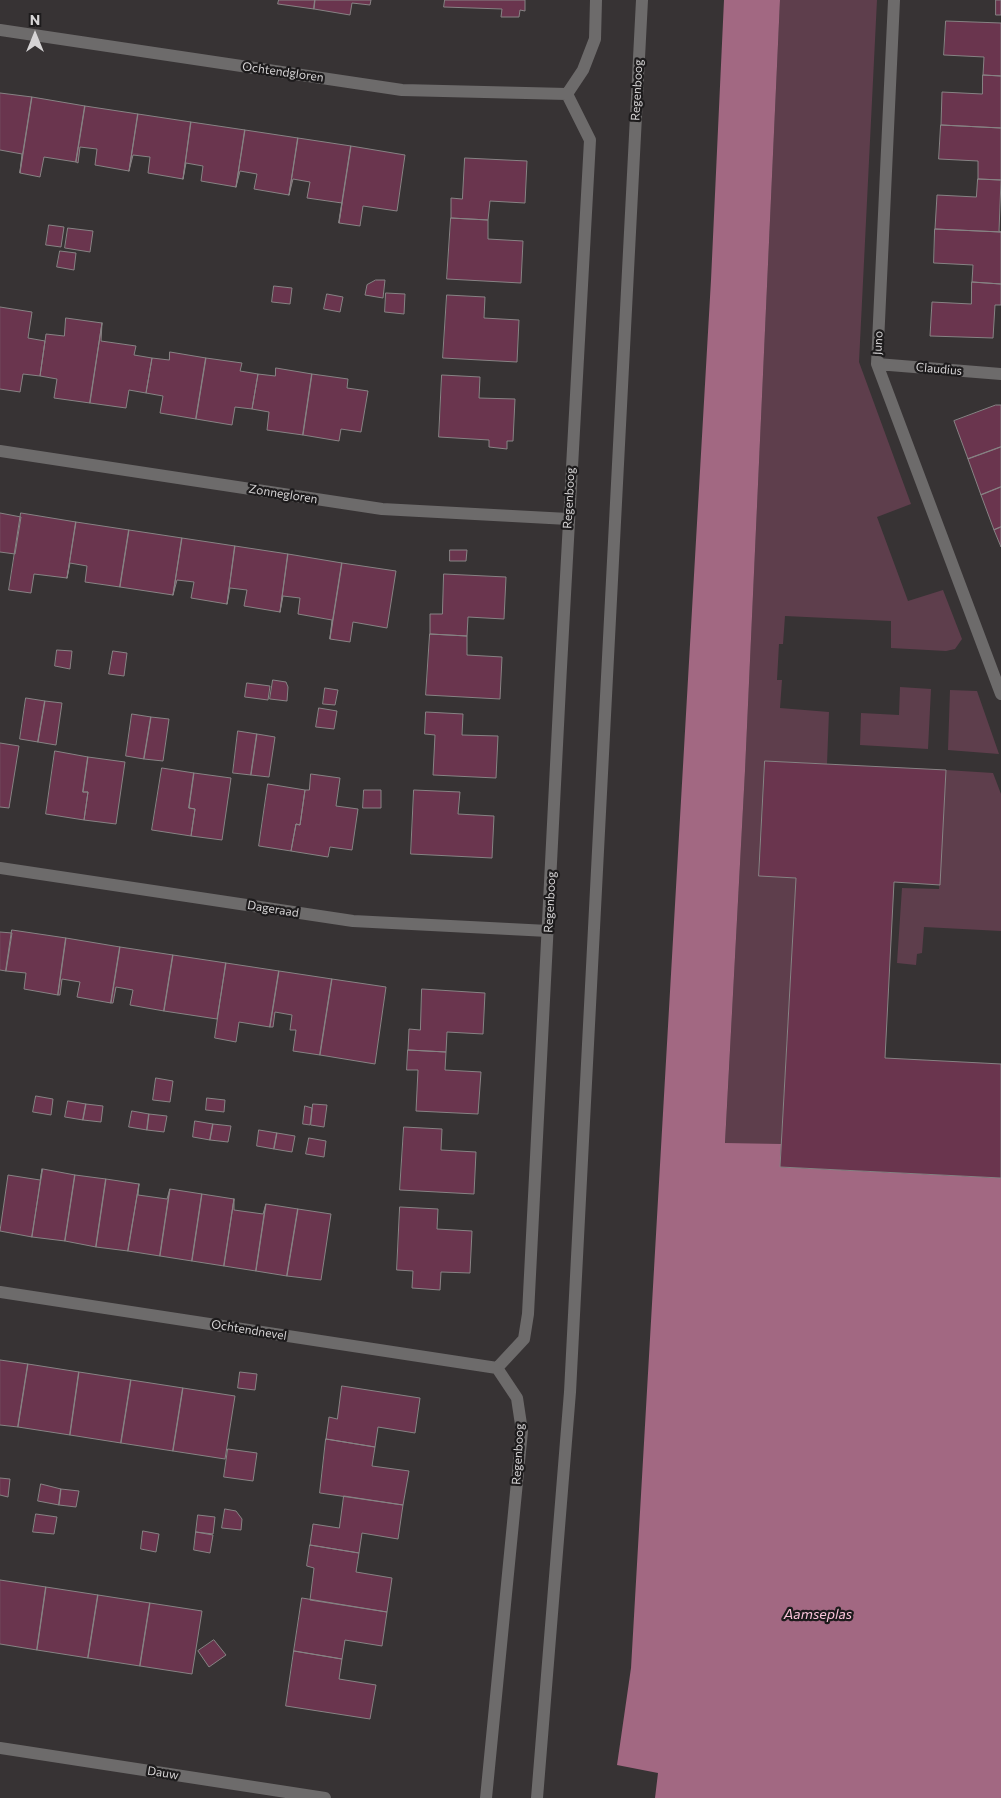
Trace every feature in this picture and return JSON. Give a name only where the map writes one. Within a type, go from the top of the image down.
[{"type":"street","points":[[567,94],[583,70],[595,39],[596,0]]},
{"type":"street","name":"Regenboog","points":[[536,1798],[571,1382],[642,0]]},
{"type":"street","name":"Juno","points":[[894,0],[877,364],[1001,694]]},
{"type":"street","name":"Ochtendgloren","points":[[0,30],[402,90],[567,94]]},
{"type":"street","name":"Regenboog","points":[[486,1798],[522,1431],[517,1398],[497,1368],[524,1339],[528,1314],[568,519],[590,140],[567,94]]},
{"type":"street","name":"Claudius","points":[[877,364],[1001,374]]},
{"type":"street","name":"Zonnegloren","points":[[0,451],[382,509],[568,519]]},
{"type":"street","name":"Dageraad","points":[[0,868],[353,921],[548,931]]},
{"type":"street","name":"Ochtendnevel","points":[[0,1292],[497,1368]]},
{"type":"street","name":"Dauw","points":[[0,1748],[325,1798]]},
{"type":"shaded area","points":[[780,0],[877,0],[859,362],[911,504],[877,517],[908,601],[943,590],[962,639],[955,649],[946,651],[891,648],[891,621],[785,616],[783,644],[779,644],[777,680],[782,680],[780,708],[829,712],[827,764],[765,761],[759,875],[796,878],[781,1144],[725,1144],[745,771]]},
{"type":"shaded area","points":[[900,687],[931,689],[928,749],[860,745],[861,713],[899,715]]},
{"type":"shaded area","points":[[950,690],[977,691],[999,754],[948,750]]},
{"type":"shaded area","points":[[946,770],[993,773],[1001,794],[1001,931],[924,927],[922,953],[917,954],[916,965],[897,963],[902,888],[939,889]]},
{"type":"water","name":"Aamseplas","points":[[724,0],[780,0],[745,771],[725,1143],[781,1144],[780,1167],[1001,1178],[1001,1798],[655,1798],[658,1773],[617,1765],[631,1668],[711,280]]},
{"type":"building","points":[[279,0],[315,0],[314,9],[278,4]]},
{"type":"building","points":[[315,0],[371,0],[370,5],[352,3],[350,15],[314,9]]},
{"type":"building","points":[[445,0],[525,0],[525,11],[520,10],[519,17],[501,17],[502,9],[444,7]]},
{"type":"building","points":[[996,0],[1001,0],[1001,15],[996,15]]},
{"type":"building","points":[[946,21],[1001,23],[1001,76],[983,75],[984,57],[944,55]]},
{"type":"building","points":[[983,75],[1001,76],[1001,128],[941,125],[942,92],[982,94]]},
{"type":"building","points":[[0,93],[32,97],[20,173],[22,154],[0,150]]},
{"type":"building","points":[[32,97],[85,106],[76,162],[44,157],[40,177],[20,173]]},
{"type":"building","points":[[85,106],[138,114],[129,171],[95,165],[97,149],[80,147],[78,163],[76,162]]},
{"type":"building","points":[[138,114],[191,122],[183,179],[148,173],[150,157],[133,155],[129,171]]},
{"type":"building","points":[[191,122],[245,130],[236,187],[201,181],[203,166],[186,163],[183,179]]},
{"type":"building","points":[[941,125],[1001,128],[1001,180],[978,179],[978,161],[939,159]]},
{"type":"building","points":[[245,130],[298,138],[289,195],[254,189],[257,174],[240,171],[236,187]]},
{"type":"building","points":[[298,138],[351,146],[339,223],[342,203],[307,198],[310,182],[293,179],[289,195]]},
{"type":"building","points":[[351,146],[405,155],[397,211],[363,206],[360,226],[339,223]]},
{"type":"building","points":[[465,158],[527,161],[525,203],[490,201],[488,220],[451,218],[451,198],[462,199]]},
{"type":"building","points":[[978,179],[1001,180],[999,231],[1001,232],[935,229],[937,195],[976,197]]},
{"type":"building","points":[[451,218],[488,220],[488,239],[523,241],[521,283],[447,279]]},
{"type":"building","points":[[49,225],[64,227],[61,247],[46,245]]},
{"type":"building","points":[[68,228],[93,231],[90,252],[65,248]]},
{"type":"building","points":[[935,229],[1001,232],[1001,284],[972,282],[973,265],[934,263]]},
{"type":"building","points":[[60,251],[76,253],[74,270],[57,267]]},
{"type":"building","points":[[376,280],[385,280],[383,298],[365,295],[367,285]]},
{"type":"building","points":[[972,282],[1001,284],[1001,305],[995,305],[993,338],[930,336],[932,302],[971,304]]},
{"type":"building","points":[[274,286],[292,288],[290,304],[272,302]]},
{"type":"building","points":[[386,293],[405,294],[404,314],[385,312]]},
{"type":"building","points":[[327,294],[343,297],[340,312],[324,309]]},
{"type":"building","points":[[447,295],[485,297],[484,318],[519,320],[517,362],[443,358]]},
{"type":"building","points":[[0,307],[32,312],[28,338],[45,341],[40,376],[23,374],[20,392],[0,389]]},
{"type":"building","points":[[66,318],[102,323],[90,403],[54,398],[57,379],[40,376],[46,334],[64,336]]},
{"type":"building","points":[[102,323],[101,341],[136,346],[134,355],[152,358],[146,393],[129,390],[126,408],[90,403]]},
{"type":"building","points":[[170,352],[206,358],[196,419],[160,413],[163,396],[146,393],[152,358],[169,360]]},
{"type":"building","points":[[206,358],[242,363],[240,371],[258,374],[252,409],[235,407],[232,425],[196,419]]},
{"type":"building","points":[[276,368],[312,374],[303,435],[267,430],[269,412],[252,409],[258,374],[275,376]]},
{"type":"building","points":[[312,374],[348,379],[347,388],[368,391],[361,432],[341,429],[339,441],[303,435]]},
{"type":"building","points":[[442,375],[480,377],[479,398],[515,399],[513,441],[507,441],[507,449],[489,447],[489,440],[439,437]]},
{"type":"building","points":[[996,405],[1001,405],[1001,447],[968,459],[954,421]]},
{"type":"building","points":[[1001,447],[1001,487],[981,495],[968,459]]},
{"type":"building","points":[[1001,487],[1001,527],[994,530],[981,495]]},
{"type":"building","points":[[0,513],[21,517],[15,554],[0,552]]},
{"type":"building","points":[[21,513],[76,522],[67,578],[34,574],[31,593],[9,590]]},
{"type":"building","points":[[76,522],[129,530],[120,587],[85,582],[87,566],[70,563],[67,578]]},
{"type":"building","points":[[1001,527],[1001,547],[994,530]]},
{"type":"building","points":[[129,530],[182,538],[173,595],[120,587]]},
{"type":"building","points":[[182,538],[235,546],[227,604],[191,598],[194,582],[177,580],[173,595]]},
{"type":"building","points":[[235,546],[288,554],[280,612],[244,606],[247,590],[230,588],[227,604]]},
{"type":"building","points":[[450,550],[467,550],[466,561],[450,561]]},
{"type":"building","points":[[288,554],[342,563],[330,639],[332,620],[298,614],[300,598],[283,596],[280,612]]},
{"type":"building","points":[[342,563],[396,571],[387,628],[353,622],[350,642],[330,639]]},
{"type":"building","points":[[444,574],[506,577],[504,619],[468,617],[467,636],[430,634],[430,614],[442,614]]},
{"type":"building","points":[[430,634],[467,636],[467,655],[502,657],[500,699],[426,695]]},
{"type":"building","points":[[57,650],[72,651],[70,669],[55,666]]},
{"type":"building","points":[[113,651],[127,653],[124,676],[109,674]]},
{"type":"building","points":[[273,680],[286,682],[288,687],[287,701],[270,699]]},
{"type":"building","points":[[247,683],[270,686],[268,700],[245,697]]},
{"type":"building","points":[[325,688],[338,690],[335,705],[323,704]]},
{"type":"building","points":[[26,698],[45,701],[38,742],[20,739]]},
{"type":"building","points":[[45,701],[62,703],[56,745],[38,742]]},
{"type":"building","points":[[319,708],[337,711],[334,729],[316,727]]},
{"type":"building","points":[[426,712],[463,714],[462,735],[498,736],[496,778],[433,775],[435,735],[425,734]]},
{"type":"building","points":[[132,714],[151,717],[144,759],[126,756]]},
{"type":"building","points":[[151,717],[169,719],[163,761],[144,759]]},
{"type":"building","points":[[238,731],[257,734],[251,775],[233,773]]},
{"type":"building","points":[[257,734],[275,737],[269,777],[251,775]]},
{"type":"building","points":[[0,743],[19,746],[9,808],[0,807]]},
{"type":"building","points":[[55,751],[88,757],[83,792],[88,792],[84,820],[46,814]]},
{"type":"building","points":[[88,757],[125,762],[116,824],[84,820],[88,792],[83,792]]},
{"type":"building","points":[[765,761],[946,770],[940,885],[894,882],[885,1058],[1001,1064],[1001,1178],[780,1167],[796,878],[759,876]]},
{"type":"building","points":[[162,768],[194,773],[189,808],[195,809],[191,836],[152,830]]},
{"type":"building","points":[[194,773],[231,778],[222,840],[191,836],[195,809],[189,808]]},
{"type":"building","points":[[311,774],[340,778],[336,806],[358,809],[352,850],[330,847],[328,857],[291,851],[296,824],[300,825],[305,790],[309,790]]},
{"type":"building","points":[[268,784],[305,790],[300,825],[296,824],[291,851],[259,846]]},
{"type":"building","points":[[364,790],[381,790],[381,808],[363,808]]},
{"type":"building","points":[[414,790],[460,792],[458,814],[494,816],[492,858],[411,854]]},
{"type":"building","points":[[12,930],[66,938],[58,995],[24,989],[26,973],[6,971]]},
{"type":"building","points":[[0,932],[12,933],[6,971],[0,970]]},
{"type":"building","points":[[66,938],[120,947],[111,1003],[77,997],[80,982],[62,979],[60,995],[58,995]]},
{"type":"building","points":[[120,947],[173,955],[164,1011],[130,1005],[133,990],[116,987],[113,1003],[111,1003]]},
{"type":"building","points":[[173,955],[226,963],[217,1019],[164,1011]]},
{"type":"building","points":[[226,963],[279,971],[270,1027],[239,1022],[236,1042],[215,1038]]},
{"type":"building","points":[[279,971],[332,979],[320,1055],[293,1051],[296,1030],[290,1030],[292,1015],[275,1012],[273,1027],[270,1027]]},
{"type":"building","points":[[332,979],[386,987],[375,1064],[320,1055]]},
{"type":"building","points":[[422,989],[485,993],[483,1034],[447,1032],[446,1052],[408,1050],[409,1029],[420,1030]]},
{"type":"building","points":[[408,1050],[446,1052],[445,1070],[481,1072],[478,1114],[416,1111],[418,1070],[407,1070]]},
{"type":"building","points":[[156,1078],[173,1081],[170,1102],[153,1100]]},
{"type":"building","points":[[36,1096],[53,1099],[51,1115],[33,1112]]},
{"type":"building","points":[[207,1098],[225,1100],[224,1112],[206,1110]]},
{"type":"building","points":[[68,1101],[86,1104],[83,1120],[65,1117]]},
{"type":"building","points":[[86,1104],[103,1106],[101,1122],[83,1120]]},
{"type":"building","points":[[313,1104],[327,1105],[324,1127],[311,1125]]},
{"type":"building","points":[[305,1106],[312,1108],[310,1125],[303,1124]]},
{"type":"building","points":[[132,1111],[149,1114],[147,1130],[129,1127]]},
{"type":"building","points":[[149,1114],[167,1116],[164,1132],[147,1130]]},
{"type":"building","points":[[195,1121],[213,1124],[210,1140],[193,1137]]},
{"type":"building","points":[[213,1124],[231,1126],[228,1142],[210,1140]]},
{"type":"building","points":[[404,1127],[442,1129],[441,1150],[476,1152],[474,1194],[400,1190]]},
{"type":"building","points":[[259,1130],[277,1133],[274,1149],[257,1146]]},
{"type":"building","points":[[277,1133],[295,1136],[292,1152],[274,1149]]},
{"type":"building","points":[[309,1138],[326,1141],[324,1157],[306,1154]]},
{"type":"building","points":[[42,1169],[32,1237],[0,1231],[8,1175],[40,1180]]},
{"type":"building","points":[[43,1169],[75,1175],[65,1241],[32,1237]]},
{"type":"building","points":[[75,1175],[106,1179],[96,1247],[65,1241]]},
{"type":"building","points":[[106,1179],[139,1184],[128,1251],[96,1247]]},
{"type":"building","points":[[139,1184],[138,1195],[167,1199],[170,1189],[160,1256],[128,1251]]},
{"type":"building","points":[[170,1189],[202,1194],[192,1261],[160,1256]]},
{"type":"building","points":[[202,1194],[234,1199],[224,1266],[192,1261]]},
{"type":"building","points":[[234,1199],[234,1210],[263,1214],[266,1204],[256,1271],[224,1266]]},
{"type":"building","points":[[266,1204],[298,1209],[287,1276],[256,1271]]},
{"type":"building","points":[[400,1207],[438,1209],[437,1229],[472,1231],[470,1273],[441,1272],[440,1290],[412,1288],[413,1271],[397,1270]]},
{"type":"building","points":[[298,1209],[331,1214],[321,1280],[287,1276]]},
{"type":"building","points":[[0,1360],[28,1364],[18,1427],[0,1425]]},
{"type":"building","points":[[28,1364],[79,1372],[70,1435],[18,1427]]},
{"type":"building","points":[[79,1372],[131,1380],[121,1443],[70,1435]]},
{"type":"building","points":[[240,1372],[257,1374],[255,1390],[238,1388]]},
{"type":"building","points":[[131,1380],[183,1388],[173,1451],[121,1443]]},
{"type":"building","points":[[342,1386],[420,1398],[415,1433],[378,1427],[375,1447],[326,1439],[329,1417],[337,1419]]},
{"type":"building","points":[[183,1388],[235,1396],[225,1459],[173,1451]]},
{"type":"building","points":[[326,1439],[375,1447],[372,1466],[409,1471],[403,1505],[320,1493]]},
{"type":"building","points":[[228,1449],[257,1453],[253,1481],[224,1477]]},
{"type":"building","points":[[0,1478],[10,1479],[8,1497],[0,1495]]},
{"type":"building","points":[[41,1484],[61,1489],[59,1505],[38,1501]]},
{"type":"building","points":[[61,1489],[79,1491],[76,1507],[59,1505]]},
{"type":"building","points":[[344,1496],[403,1505],[398,1539],[362,1533],[359,1553],[310,1545],[313,1524],[339,1528]]},
{"type":"building","points":[[225,1509],[236,1511],[242,1519],[241,1530],[222,1528]]},
{"type":"building","points":[[36,1514],[57,1517],[54,1534],[33,1532]]},
{"type":"building","points":[[198,1515],[215,1517],[213,1534],[196,1532]]},
{"type":"building","points":[[143,1531],[159,1534],[156,1552],[141,1549]]},
{"type":"building","points":[[196,1532],[213,1535],[210,1553],[194,1550]]},
{"type":"building","points":[[310,1545],[359,1553],[356,1572],[392,1578],[387,1612],[310,1600],[314,1568],[307,1566]]},
{"type":"building","points":[[0,1580],[46,1587],[37,1650],[0,1644]]},
{"type":"building","points":[[46,1587],[98,1595],[88,1658],[37,1650]]},
{"type":"building","points":[[98,1595],[150,1603],[140,1666],[88,1658]]},
{"type":"building","points":[[302,1598],[387,1612],[382,1646],[345,1640],[342,1659],[294,1651]]},
{"type":"building","points":[[150,1603],[202,1611],[192,1674],[140,1666]]},
{"type":"building","points":[[214,1640],[226,1655],[209,1667],[198,1651]]},
{"type":"building","points":[[294,1651],[342,1659],[339,1679],[376,1685],[370,1719],[286,1706]]}]
